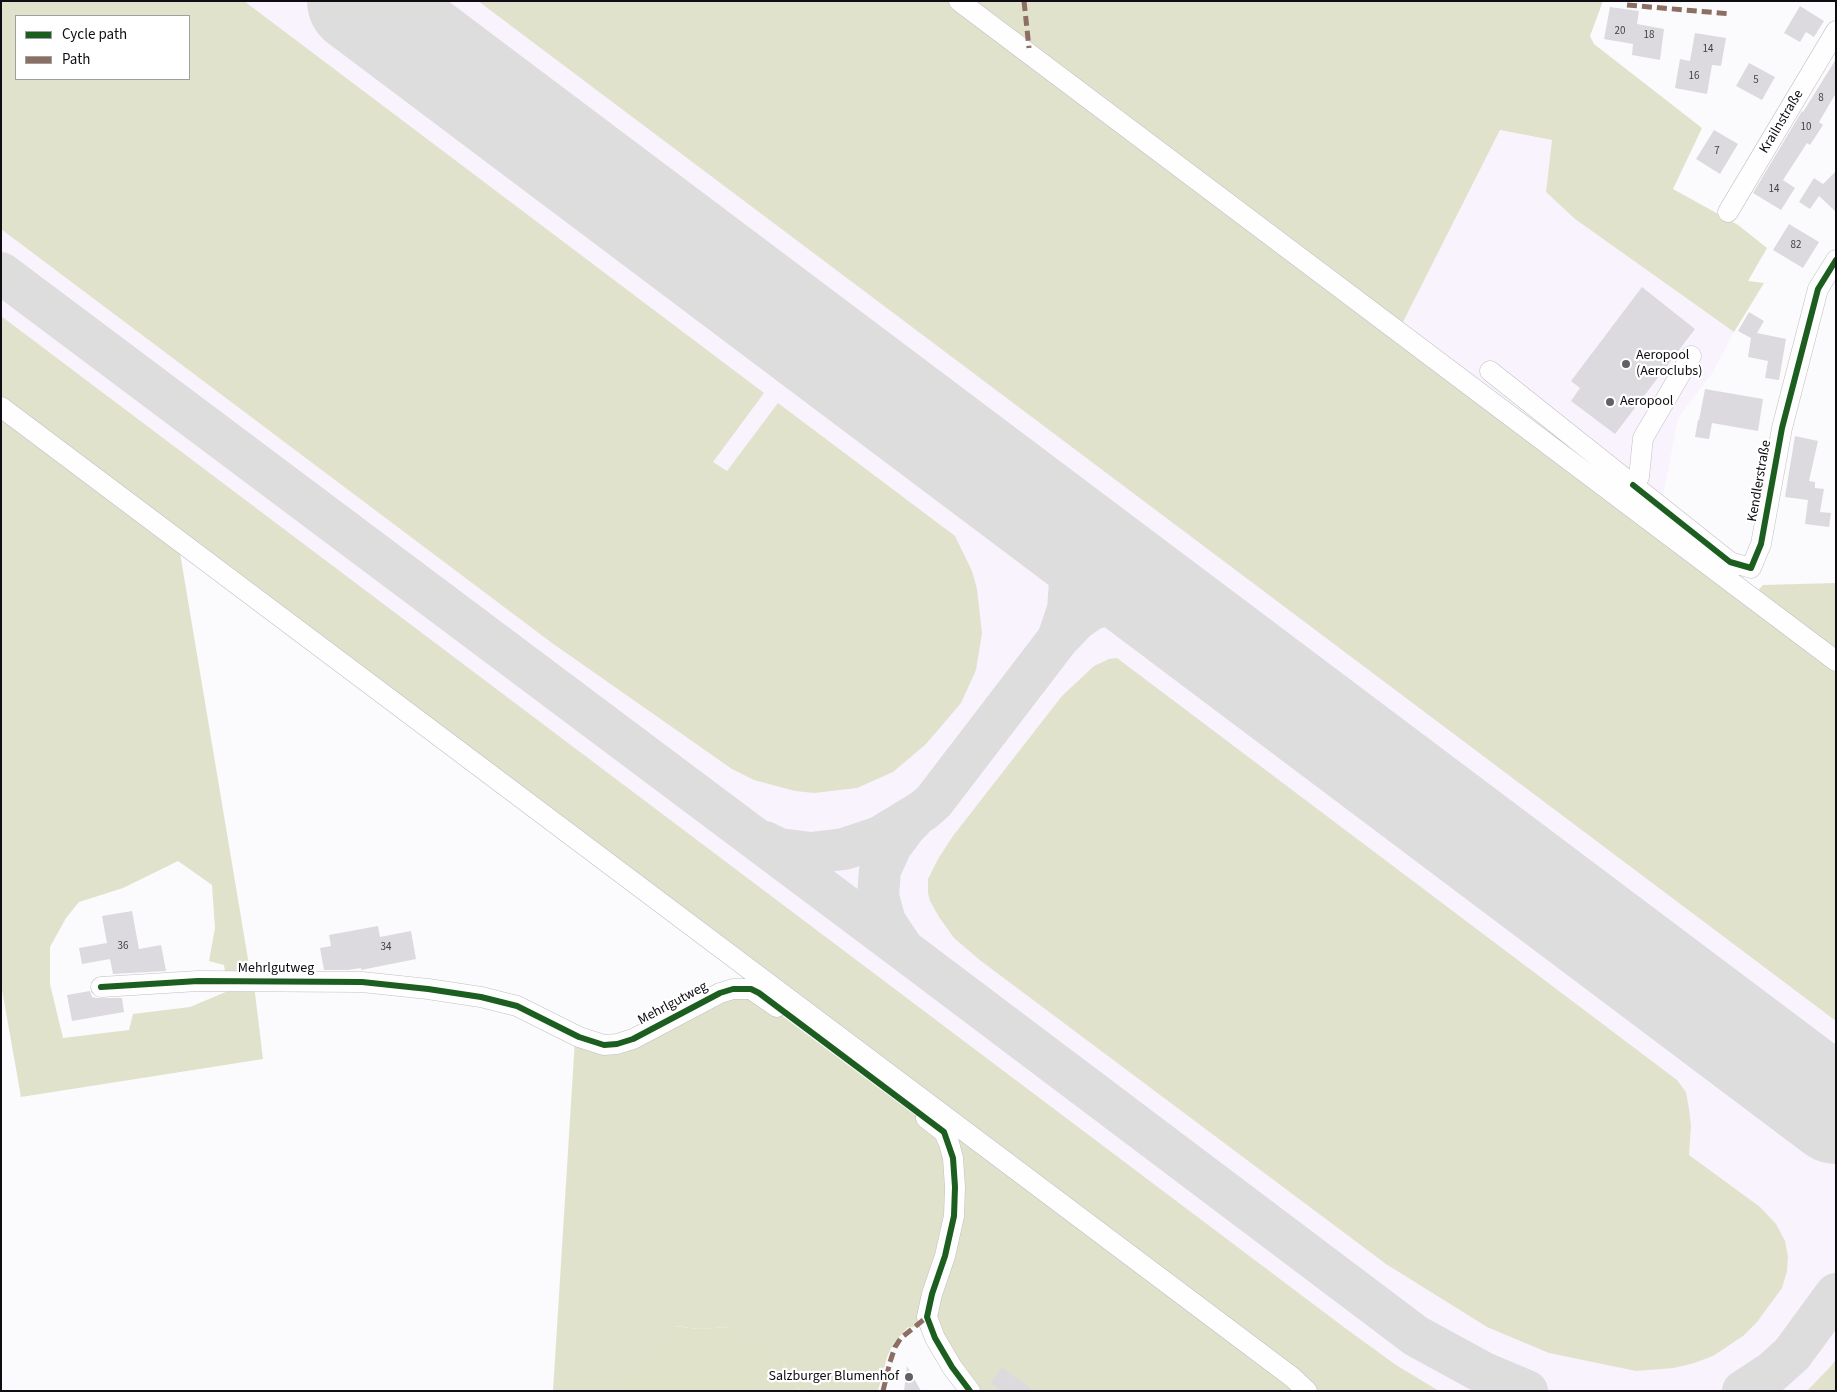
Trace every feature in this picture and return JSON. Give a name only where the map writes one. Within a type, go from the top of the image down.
[{"type":"street","points":[[959,1],[1028,50],[1836,661]]},
{"type":"street","name":"Krailnstraße","points":[[1728,212],[1836,31]]},
{"type":"street","name":"Kendlerstraße","points":[[1747,594],[1751,568],[1761,544],[1782,428],[1818,289],[1836,260]]},
{"type":"street","points":[[1633,485],[1638,477],[1643,438],[1691,356]]},
{"type":"street","points":[[1490,371],[1730,562],[1751,568]]},
{"type":"street","points":[[1,407],[947,1126],[1292,1377],[1307,1391]]},
{"type":"street","name":"Mehrlgutweg","points":[[101,987],[198,981],[362,982],[428,989],[481,997],[517,1006],[579,1037],[604,1045],[617,1044],[632,1039],[720,993],[745,988],[758,993],[947,1126]]},
{"type":"street","points":[[947,1126],[953,1158],[954,1216],[945,1256],[932,1294],[927,1317],[935,1338],[952,1367],[970,1391]]},
{"type":"shaded area","points":[[1,1],[972,1],[1402,324],[1500,130],[1552,140],[1546,192],[1575,219],[1734,332],[1713,372],[1678,418],[1663,496],[1621,492],[1836,655],[1836,1391],[1291,1391],[1291,1389],[1,415]]},
{"type":"green space","points":[[1,1],[244,1],[764,393],[713,462],[727,471],[778,403],[955,536],[972,571],[977,589],[982,633],[976,670],[961,703],[926,744],[893,772],[857,788],[814,793],[795,791],[754,780],[732,769],[552,643],[1,229]]},
{"type":"green space","points":[[478,1],[950,1],[1836,668],[1836,1021]]},
{"type":"green space","points":[[971,1],[1603,1],[1590,36],[1594,44],[1702,128],[1673,189],[1738,225],[1767,248],[1748,281],[1764,283],[1734,332],[1575,219],[1546,192],[1552,140],[1500,130],[1402,324]]},
{"type":"green space","points":[[1,316],[1345,1328],[1396,1365],[1439,1391],[1315,1391],[1,402]]},
{"type":"green space","points":[[1,415],[179,547],[251,977],[254,985],[263,1059],[21,1097],[1,984]],"holes":[[[178,861],[212,885],[215,928],[209,961],[224,965],[228,991],[190,1007],[133,1014],[129,1030],[63,1038],[50,984],[50,947],[66,918],[79,902],[123,888]]]},
{"type":"green space","points":[[1836,583],[1836,655],[1755,594],[1763,585]]},
{"type":"green space","points":[[1117,658],[1677,1080],[1686,1092],[1689,1109],[1691,1126],[1689,1155],[1760,1207],[1776,1224],[1785,1241],[1788,1257],[1787,1271],[1782,1288],[1757,1322],[1743,1336],[1713,1356],[1694,1363],[1674,1368],[1636,1371],[1549,1353],[1487,1327],[1386,1264],[981,961],[954,938],[939,917],[930,901],[928,893],[928,879],[938,859],[953,836],[1062,696],[1094,666],[1109,659]]},
{"type":"green space","points":[[733,991],[758,998],[939,1133],[951,1130],[1291,1389],[1291,1391],[980,1391],[975,1388],[937,1328],[908,1327],[893,1344],[887,1357],[878,1391],[800,1391],[782,1359],[729,1327],[698,1329],[676,1326],[615,1391],[553,1391],[575,1039],[593,1048]]},
{"type":"green space","points":[[675,1326],[698,1329],[729,1327],[759,1335],[782,1359],[800,1391],[615,1391],[629,1371],[659,1344]]},
{"type":"green space","points":[[1836,1359],[1836,1391],[1807,1391],[1831,1366]]},
{"type":"building","points":[[1800,6],[1824,21],[1814,37],[1806,32],[1800,42],[1784,33]]},
{"type":"building","points":[[1610,7],[1639,11],[1637,24],[1664,29],[1660,60],[1632,55],[1633,44],[1604,39]]},
{"type":"building","points":[[1695,33],[1726,38],[1721,66],[1712,65],[1707,94],[1675,88],[1680,59],[1690,61]]},
{"type":"building","points":[[1836,59],[1836,93],[1819,122],[1823,125],[1810,145],[1807,143],[1783,180],[1795,188],[1781,210],[1753,193],[1802,111]]},
{"type":"building","points":[[1749,63],[1775,77],[1762,100],[1736,86]]},
{"type":"building","points":[[1714,130],[1738,144],[1720,174],[1696,159]]},
{"type":"building","points":[[1836,171],[1836,212],[1819,196],[1810,209],[1799,202],[1814,178],[1823,184]]},
{"type":"building","points":[[1789,224],[1819,242],[1803,268],[1773,250]]},
{"type":"building","name":"Aeropool (Aeroclubs)","points":[[1642,287],[1695,329],[1615,434],[1571,401],[1580,388],[1571,381]]},
{"type":"building","points":[[1749,312],[1764,321],[1757,333],[1786,339],[1779,380],[1765,378],[1768,361],[1748,357],[1751,338],[1738,331]]},
{"type":"building","points":[[1705,389],[1763,399],[1758,431],[1712,423],[1709,439],[1695,437]]},
{"type":"building","points":[[1795,436],[1818,441],[1809,481],[1815,482],[1815,488],[1824,489],[1820,512],[1831,513],[1829,527],[1805,524],[1808,500],[1785,497]]},
{"type":"building","points":[[132,911],[139,949],[161,945],[166,971],[113,974],[110,959],[82,964],[79,948],[107,943],[102,916]]},
{"type":"building","points":[[378,926],[380,937],[411,931],[416,959],[361,970],[361,968],[324,970],[320,948],[331,946],[329,935]]},
{"type":"building","points":[[90,991],[92,997],[96,998],[122,998],[124,1012],[72,1021],[67,995]]},
{"type":"building","name":"Salzburger Blumenhof","points":[[907,1366],[921,1391],[904,1391]]},
{"type":"building","points":[[1002,1367],[1034,1391],[1001,1391],[991,1383]]},
{"type":"taxiway","points":[[1,273],[1416,1336],[1482,1372],[1527,1391]]},
{"type":"taxiway","points":[[1038,509],[1057,532],[1068,557],[1070,582],[1068,609],[1058,639]]},
{"type":"taxiway","points":[[765,842],[779,849],[811,853],[844,849],[880,837],[924,810],[934,801],[1058,639],[1076,620],[1092,609],[1118,602],[1138,601],[1163,604]]},
{"type":"taxiway","points":[[901,946],[885,922],[878,896],[880,870],[891,846],[912,820]]},
{"type":"taxiway","points":[[1743,1391],[1772,1372],[1792,1354],[1836,1294]]},
{"type":"runway","points":[[360,1],[1836,1111]]},
{"type":"marked path","points":[[1024,1],[1029,48]]},
{"type":"marked path","points":[[1627,5],[1731,14]]},
{"type":"marked path","points":[[883,1391],[895,1347],[901,1338],[927,1317]]},
{"type":"cycle path","points":[[1633,485],[1730,562],[1751,568],[1761,544],[1782,428],[1818,289],[1836,260]]},
{"type":"cycle path","points":[[101,987],[198,981],[362,982],[428,989],[481,997],[517,1006],[579,1037],[604,1045],[617,1044],[633,1039],[720,993],[733,989],[751,989],[759,993],[944,1132],[953,1158],[954,1216],[945,1256],[932,1294],[927,1317],[935,1338],[952,1367],[970,1391]]},
{"type":"place","name":"Aeropool (Aeroclubs)","points":[[1626,364]]},
{"type":"place","name":"Aeropool","points":[[1610,402]]},
{"type":"place","name":"Salzburger Blumenhof","points":[[909,1377]]}]
